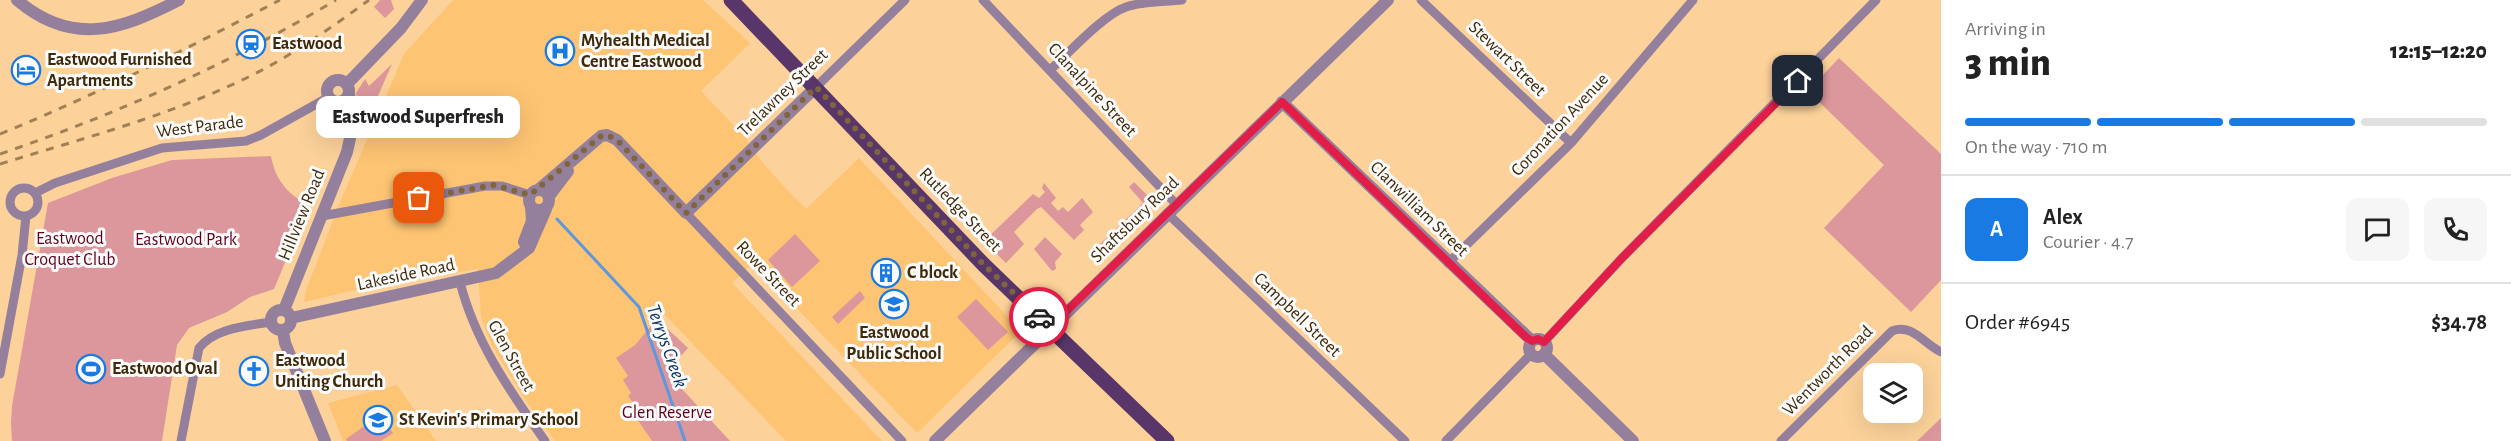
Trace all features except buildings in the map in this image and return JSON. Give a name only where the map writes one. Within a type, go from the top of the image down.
[{"type":"main road","name":"Rutledge Street","points":[[731,0],[984,265],[1167,441]]},
{"type":"street","points":[[17,0],[41,17],[69,28],[92,30],[120,26],[179,0]]},
{"type":"street","points":[[331,99],[342,101],[348,89],[422,0]]},
{"type":"street","name":"Trelawney Street","points":[[686,213],[905,0]]},
{"type":"street","name":"Clanalpine Street","points":[[983,0],[1050,70],[1172,208]]},
{"type":"street","points":[[1050,70],[1116,12],[1136,5],[1182,0]]},
{"type":"street","name":"Shaftsbury Road","points":[[934,441],[1388,0]]},
{"type":"street","name":"Stewart Street","points":[[1421,0],[1571,143]]},
{"type":"street","points":[[1446,441],[1876,0]]},
{"type":"street","name":"Coronation Avenue","points":[[1448,263],[1571,143],[1690,1]]},
{"type":"street","points":[[348,89],[341,80],[331,82],[328,88],[331,99],[352,133]]},
{"type":"street","name":"Hillview Road","points":[[288,314],[352,133],[354,120],[348,89]]},
{"type":"street","name":"West Parade","points":[[36,193],[55,183],[162,148],[246,141],[331,99]]},
{"type":"street","name":"Clanwilliam Street","points":[[1282,102],[1633,441]]},
{"type":"street","name":"Rowe Street","points":[[607,135],[617,140],[902,441]]},
{"type":"street","name":"Lakeside Road","points":[[288,314],[460,282],[496,273],[529,248],[539,199],[584,151],[601,136],[607,135]]},
{"type":"street","points":[[322,216],[485,186],[502,186],[539,199]]},
{"type":"street","points":[[0,374],[27,216],[37,209],[39,201],[36,193],[27,188],[18,189],[5,203],[15,213],[27,216]]},
{"type":"street","name":"Campbell Street","points":[[1172,208],[1405,441]]},
{"type":"street","name":"Glen Street","points":[[460,282],[465,303],[490,360],[545,441]]},
{"type":"street","points":[[273,314],[288,314],[290,325],[283,331],[276,330],[271,322],[273,314]]},
{"type":"street","points":[[181,441],[199,348],[218,333],[271,322]]},
{"type":"street","name":"Wentworth Road","points":[[1781,441],[1885,337],[1900,328],[1908,329],[1941,352]]},
{"type":"street","points":[[283,331],[285,343],[325,441]]},
{"type":"shaded area","points":[[453,0],[703,0],[750,43],[701,91],[744,136],[762,162],[790,193],[806,209],[859,158],[1021,331],[917,433],[753,263],[732,283],[882,441],[786,441],[663,313],[635,345],[616,359],[628,376],[632,393],[628,396],[638,410],[634,416],[652,441],[555,441],[522,395],[491,344],[481,317],[478,269],[385,283],[304,302],[306,290],[341,200],[404,54]]},
{"type":"shaded area","name":"St Kevin's Primary School","points":[[397,385],[436,441],[343,441],[328,403]]},
{"type":"green space","points":[[380,0],[391,0],[394,9],[385,18],[374,7]]},
{"type":"green space","points":[[1839,58],[1941,154],[1941,280],[1911,312],[1824,228],[1884,165],[1808,91]]},
{"type":"green space","points":[[392,64],[374,105],[358,102],[356,93],[365,79],[369,86]]},
{"type":"green space","name":"Eastwood Park","points":[[271,156],[275,171],[282,183],[291,194],[304,203],[299,229],[274,289],[250,297],[227,312],[189,328],[177,345],[162,441],[12,441],[12,406],[48,203],[112,178],[172,160]]},
{"type":"green space","points":[[1134,182],[1156,204],[1107,252],[1100,244],[1143,203],[1129,187]]},
{"type":"green space","points":[[1044,183],[1056,198],[1051,203],[1058,211],[1063,207],[1068,212],[1082,198],[1093,212],[1080,225],[1084,230],[1074,240],[1041,207],[1037,209],[1014,232],[1024,244],[1006,263],[984,241],[1033,194],[1039,198],[1045,192],[1042,188]]},
{"type":"green space","points":[[795,234],[820,261],[792,287],[768,260]]},
{"type":"green space","points":[[1045,237],[1062,254],[1055,262],[1056,269],[1052,271],[1034,249]]},
{"type":"green space","points":[[860,291],[865,298],[838,324],[832,317]]},
{"type":"green space","points":[[976,299],[1008,332],[988,350],[957,317]]},
{"type":"green space","name":"Glen Reserve","points":[[657,319],[688,348],[678,359],[682,389],[730,441],[652,441],[634,415],[638,410],[628,396],[631,393],[623,380],[628,376],[616,358],[635,345]]},
{"type":"green space","points":[[380,415],[393,433],[381,441],[347,441],[346,439]]},
{"type":"green space","points":[[1941,418],[1941,441],[1917,441]]},
{"type":"waterway","name":"Terrys Creek","points":[[557,219],[639,307],[685,441]]},
{"type":"railway","points":[[0,134],[107,87],[280,0]]},
{"type":"railway","points":[[0,154],[44,139],[172,86],[255,45],[336,0]]},
{"type":"railway","points":[[0,164],[122,126],[213,93],[259,72],[291,53],[369,0]]},
{"type":"way so far","points":[[419,198],[494,185],[530,195],[601,136],[607,135],[617,140],[686,213],[816,87],[984,265],[1039,317]]},
{"type":"place","name":"Eastwood","points":[[251,44]]},
{"type":"place","name":"Myhealth Medical Centre Eastwood","points":[[560,51]]},
{"type":"place","name":"Eastwood Furnished Apartments","points":[[26,70]]},
{"type":"place","name":"Eastwood Superfresh","points":[[419,198]]},
{"type":"place","name":"C block","points":[[886,273]]},
{"type":"place","name":"Eastwood Public School","points":[[894,304]]},
{"type":"place","name":"Eastwood Oval","points":[[91,369]]},
{"type":"place","name":"Eastwood Uniting Church","points":[[254,371]]},
{"type":"place","name":"St Kevin's Primary School","points":[[378,420]]},
{"type":"route","points":[[1039,317],[1049,328],[1282,102],[1526,337],[1532,341],[1538,339],[1544,342],[1622,258],[1798,81]]},
{"type":"park label","name":"Eastwood Croquet Club","points":[[70,249]]}]
